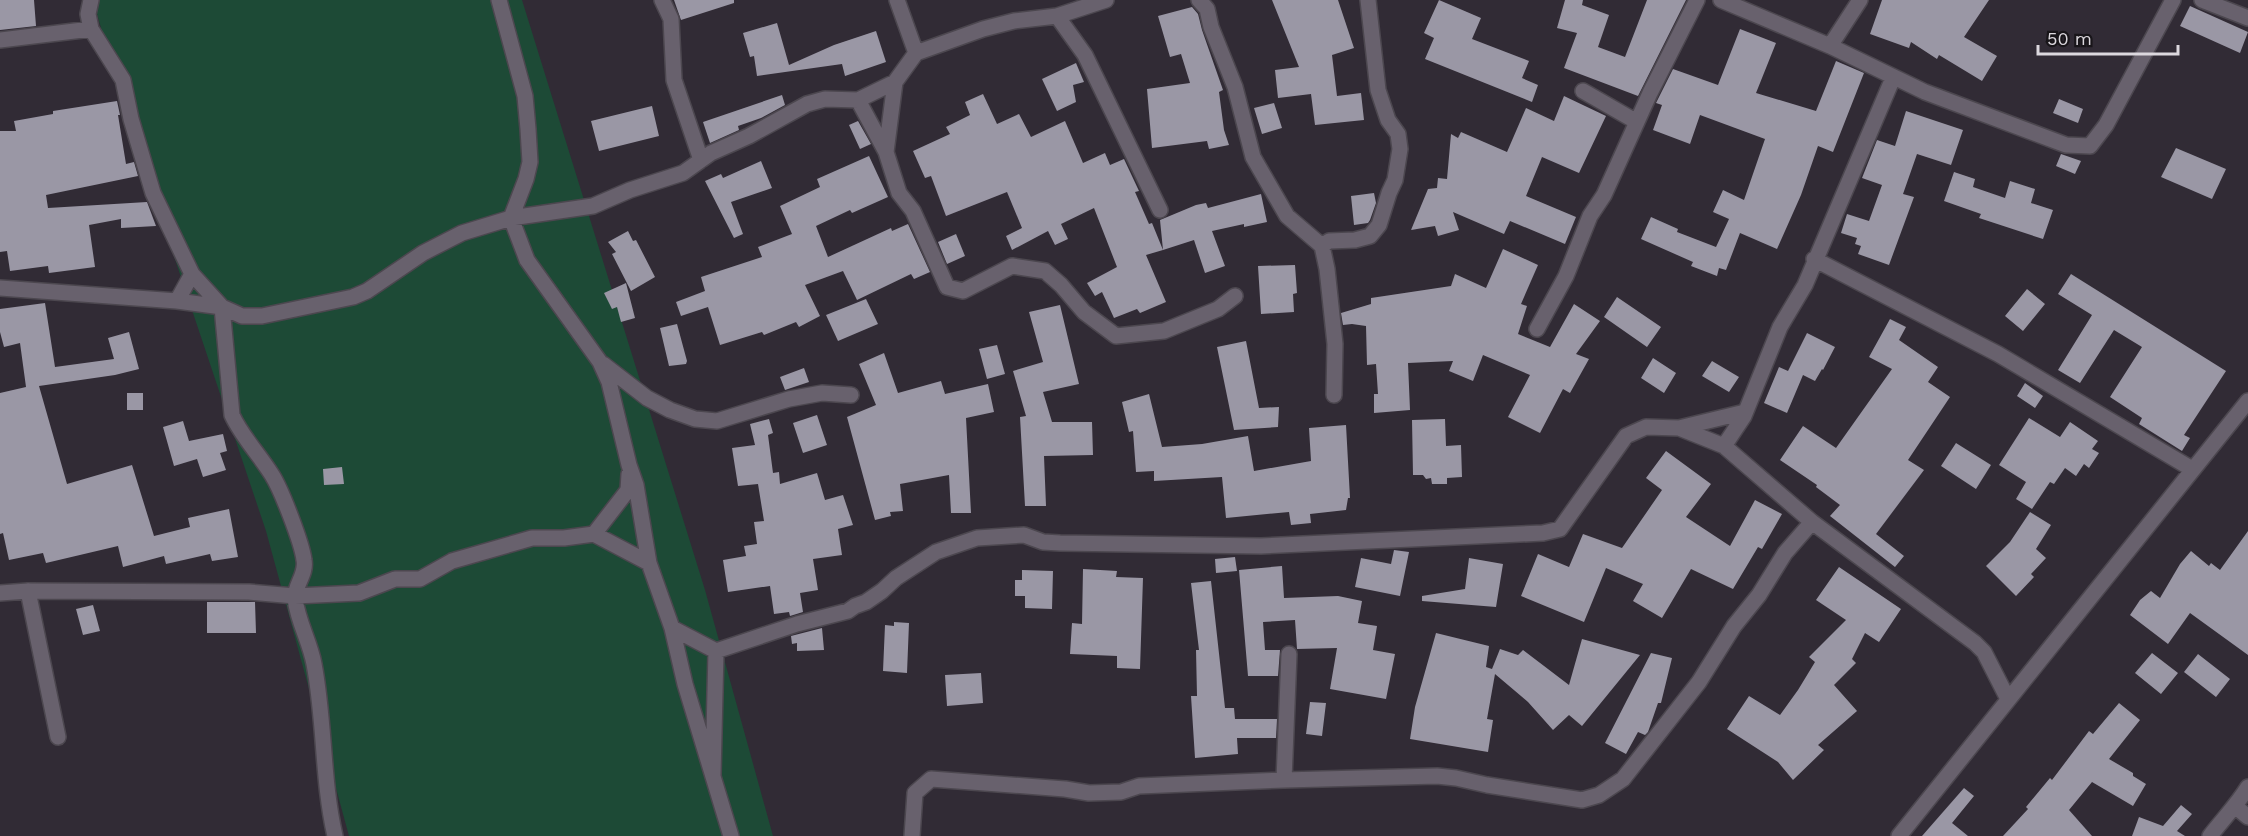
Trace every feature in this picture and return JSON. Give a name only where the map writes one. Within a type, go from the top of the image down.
[{"type":"street","points":[[91,0],[88,14],[91,29],[123,80],[131,119],[153,192],[192,274],[222,307],[231,415],[239,431],[273,477],[305,562],[295,596],[299,619],[314,663],[327,790],[335,836]]},
{"type":"street","points":[[499,0],[525,96],[530,162],[511,218],[527,260],[600,362],[609,382],[636,486],[649,563],[672,628],[685,684],[730,836]]},
{"type":"street","points":[[662,0],[671,19],[674,80],[701,160]]},
{"type":"street","points":[[897,0],[916,53]]},
{"type":"street","points":[[0,288],[222,307],[242,316],[262,316],[353,297],[367,291],[423,253],[462,233],[511,218],[593,206],[630,190],[683,173],[701,160],[807,104],[825,99],[858,100],[895,82],[916,53],[983,29],[1014,21],[1058,16],[1106,0]]},
{"type":"street","points":[[1199,0],[1207,9],[1211,27],[1235,87],[1253,157],[1287,216],[1322,246],[1327,269],[1335,344],[1334,395]]},
{"type":"street","points":[[1322,246],[1329,241],[1355,240],[1370,236],[1379,225],[1395,180],[1400,148],[1398,134],[1388,120],[1378,90],[1368,0]]},
{"type":"street","points":[[1537,329],[1566,276],[1590,216],[1604,195],[1697,0]]},
{"type":"street","points":[[1721,0],[1830,46],[1925,93],[2066,145],[2090,146],[2106,124],[2173,0]]},
{"type":"street","points":[[1830,46],[1860,0]]},
{"type":"street","points":[[2202,0],[2248,18]]},
{"type":"street","points":[[1058,16],[1084,55],[1160,210]]},
{"type":"street","points":[[0,40],[91,29]]},
{"type":"street","points":[[1724,446],[1745,412],[1762,376],[1780,327],[1805,285],[1814,259],[1893,78]]},
{"type":"street","points":[[886,152],[895,82]]},
{"type":"street","points":[[1583,91],[1637,122]]},
{"type":"street","points":[[858,100],[886,152],[899,193],[913,211],[947,287],[963,291],[1012,266],[1045,271],[1061,285],[1084,312],[1116,336],[1164,331],[1218,309],[1235,296]]},
{"type":"street","points":[[1814,259],[1998,354],[2192,470]]},
{"type":"street","points":[[177,302],[192,274]]},
{"type":"street","points":[[600,362],[647,398],[695,419],[717,421],[789,399],[822,393],[851,395]]},
{"type":"street","points":[[1899,836],[2248,401]]},
{"type":"street","points":[[672,628],[716,651],[796,624],[848,611],[866,602],[896,578],[936,552],[977,538],[1024,535],[1043,542],[1060,543],[1261,546],[1543,534],[1560,529],[1626,436],[1646,427],[1678,428],[1745,412]]},
{"type":"street","points":[[1678,428],[1724,446],[1812,522],[1975,643],[1984,652],[2008,699]]},
{"type":"street","points":[[594,534],[628,490],[629,465]]},
{"type":"street","points":[[912,836],[915,793],[931,779],[1065,789],[1089,793],[1121,792],[1139,786],[1437,776],[1562,798],[1582,800],[1599,795],[1623,779],[1700,682],[1734,626],[1759,595],[1785,553],[1812,522]]},
{"type":"street","points":[[0,593],[28,591],[249,592],[295,596],[359,593],[395,579],[420,579],[452,561],[532,538],[564,538],[594,534],[649,563]]},
{"type":"street","points":[[28,591],[58,737]]},
{"type":"street","points":[[713,775],[716,651]]},
{"type":"street","points":[[1284,780],[1289,654]]},
{"type":"street","points":[[2210,836],[2235,807],[2248,787]]},
{"type":"street","points":[[2235,807],[2248,817]]},
{"type":"green space","points":[[93,0],[522,0],[705,590],[773,836],[349,836],[266,531],[121,98]]},
{"type":"building","points":[[0,0],[34,0],[36,26],[0,30]]},
{"type":"building","points":[[674,0],[734,0],[734,3],[681,20]]},
{"type":"building","points":[[1272,0],[1338,0],[1354,48],[1332,55],[1337,96],[1361,93],[1364,120],[1315,125],[1311,94],[1278,98],[1275,70],[1299,67]]},
{"type":"building","points":[[1439,0],[1481,18],[1472,39],[1529,61],[1522,78],[1538,85],[1532,102],[1425,59],[1434,38],[1424,33]]},
{"type":"building","points":[[1565,0],[1583,0],[1582,5],[1609,15],[1598,47],[1625,57],[1647,0],[1686,0],[1638,96],[1564,68],[1577,33],[1557,28]]},
{"type":"building","points":[[1882,0],[1989,0],[1964,37],[1997,56],[1982,81],[1939,55],[1937,59],[1911,42],[1909,48],[1870,34]]},
{"type":"building","points":[[2190,6],[2248,32],[2240,53],[2180,26]]},
{"type":"building","points":[[1192,7],[1198,14],[1223,90],[1219,92],[1224,130],[1229,145],[1209,149],[1207,141],[1152,148],[1147,89],[1190,83],[1181,54],[1170,57],[1158,16]]},
{"type":"building","points":[[777,23],[789,65],[834,45],[876,31],[886,62],[845,76],[842,64],[757,76],[754,56],[750,57],[743,33]]},
{"type":"building","points":[[1740,29],[1776,43],[1756,93],[1816,111],[1836,61],[1864,73],[1833,152],[1818,146],[1801,195],[1777,249],[1740,233],[1726,270],[1719,268],[1717,276],[1691,266],[1693,262],[1641,239],[1651,217],[1678,229],[1677,232],[1716,247],[1729,219],[1713,212],[1723,190],[1744,200],[1765,139],[1700,115],[1690,144],[1653,130],[1662,105],[1656,103],[1673,69],[1718,85]]},
{"type":"building","points":[[1076,63],[1084,82],[1073,85],[1076,102],[1057,111],[1042,79]]},
{"type":"building","points":[[983,94],[997,124],[1019,114],[1031,137],[1065,121],[1083,163],[1105,153],[1110,165],[1124,159],[1139,191],[1135,192],[1149,224],[1152,223],[1163,250],[1146,255],[1166,302],[1140,313],[1137,309],[1114,318],[1102,292],[1095,296],[1087,283],[1117,267],[1094,208],[1061,224],[1068,239],[1055,245],[1048,231],[1012,250],[1006,236],[1022,228],[1007,192],[946,216],[931,176],[925,178],[913,151],[950,134],[946,127],[970,115],[965,102]]},
{"type":"building","points":[[782,95],[785,105],[761,118],[738,126],[739,130],[710,143],[703,122]]},
{"type":"building","points":[[1564,96],[1606,116],[1579,173],[1542,157],[1526,196],[1576,217],[1565,244],[1510,221],[1504,234],[1453,212],[1459,230],[1438,236],[1435,226],[1411,230],[1428,189],[1437,188],[1438,178],[1447,179],[1451,134],[1458,138],[1461,132],[1507,152],[1526,108],[1554,121]]},
{"type":"building","points":[[2059,99],[2083,109],[2078,123],[2053,113]]},
{"type":"building","points":[[117,101],[126,164],[134,162],[138,176],[46,195],[48,208],[147,202],[156,226],[121,228],[121,219],[89,225],[95,267],[49,273],[48,266],[10,271],[7,251],[0,252],[0,131],[16,131],[14,121],[53,114],[53,111]]},
{"type":"building","points":[[1274,103],[1282,128],[1262,134],[1254,108]]},
{"type":"building","points":[[652,106],[659,136],[599,151],[591,121]]},
{"type":"building","points":[[1906,111],[1963,130],[1951,165],[1917,154],[1903,194],[1914,197],[1889,265],[1858,254],[1861,246],[1855,244],[1857,238],[1841,233],[1847,214],[1869,221],[1882,185],[1862,178],[1877,140],[1895,146]]},
{"type":"building","points":[[858,121],[871,144],[860,149],[849,125]]},
{"type":"building","points":[[2176,148],[2226,169],[2212,199],[2161,177]]},
{"type":"building","points":[[2061,154],[2081,161],[2075,174],[2056,166]]},
{"type":"building","points":[[869,156],[888,197],[852,213],[850,210],[816,226],[828,257],[891,228],[892,231],[908,224],[930,272],[914,279],[911,274],[857,300],[843,271],[805,285],[820,316],[799,327],[796,322],[764,335],[762,332],[720,345],[708,307],[681,316],[676,302],[705,291],[701,277],[762,257],[758,247],[792,234],[780,206],[820,187],[817,179]]},
{"type":"building","points":[[761,161],[772,188],[731,202],[743,234],[734,238],[705,181],[721,174],[723,178]]},
{"type":"building","points":[[1954,172],[1975,179],[1973,187],[2005,198],[2010,181],[2035,189],[2031,203],[2053,210],[2043,239],[1979,218],[1981,214],[1944,201]]},
{"type":"building","points":[[1374,193],[1376,203],[1370,220],[1368,223],[1354,225],[1351,196]]},
{"type":"building","points":[[1261,194],[1267,222],[1212,231],[1225,266],[1205,273],[1194,240],[1163,250],[1160,220],[1196,205],[1206,203],[1208,208]]},
{"type":"building","points":[[628,231],[633,241],[636,240],[655,277],[631,291],[612,254],[616,252],[608,242]]},
{"type":"building","points":[[956,234],[965,256],[947,264],[938,242]]},
{"type":"building","points":[[1503,249],[1538,265],[1521,304],[1527,306],[1518,334],[1550,347],[1574,304],[1600,321],[1576,354],[1589,359],[1570,393],[1563,389],[1540,433],[1508,417],[1530,375],[1483,355],[1473,381],[1449,371],[1453,361],[1408,363],[1410,410],[1374,413],[1374,394],[1378,394],[1376,364],[1367,365],[1366,326],[1343,325],[1341,313],[1371,304],[1371,298],[1451,286],[1455,274],[1486,288]]},
{"type":"building","points":[[1295,265],[1297,293],[1293,294],[1294,312],[1261,314],[1258,266]]},
{"type":"building","points":[[2071,274],[2226,371],[2184,435],[2190,438],[2182,451],[2139,424],[2142,418],[2110,397],[2142,347],[2114,330],[2080,383],[2058,370],[2092,315],[2058,294]]},
{"type":"building","points":[[626,283],[635,318],[621,322],[617,307],[612,309],[604,293]]},
{"type":"building","points":[[2027,289],[2045,304],[2023,331],[2005,316]]},
{"type":"building","points":[[1617,297],[1661,327],[1647,347],[1604,317]]},
{"type":"building","points":[[866,299],[878,324],[838,341],[826,315]]},
{"type":"building","points":[[45,303],[55,367],[114,359],[108,338],[129,332],[139,369],[115,375],[39,386],[67,484],[132,465],[154,536],[190,527],[188,518],[229,509],[238,557],[212,561],[210,554],[166,564],[164,556],[123,567],[118,546],[46,563],[43,553],[9,560],[3,533],[0,534],[0,393],[26,387],[20,343],[4,347],[0,332],[0,309]]},
{"type":"building","points":[[1060,305],[1079,384],[1043,392],[1052,422],[1092,422],[1093,455],[1044,456],[1046,506],[1025,506],[1020,417],[1026,416],[1013,371],[1043,362],[1029,312]]},
{"type":"building","points":[[1890,319],[1906,327],[1899,340],[1938,367],[1928,382],[1950,397],[1908,460],[1924,470],[1876,534],[1904,556],[1895,567],[1830,516],[1840,505],[1816,487],[1817,485],[1780,460],[1803,426],[1836,448],[1892,369],[1869,357]]},
{"type":"building","points":[[677,324],[687,361],[686,364],[669,366],[660,328]]},
{"type":"building","points":[[1807,333],[1835,347],[1815,381],[1803,375],[1787,413],[1764,403],[1779,367],[1788,371]]},
{"type":"building","points":[[1246,341],[1259,408],[1279,407],[1278,427],[1234,430],[1217,347]]},
{"type":"building","points":[[997,345],[1005,374],[987,379],[979,349]]},
{"type":"building","points":[[884,353],[898,393],[941,381],[945,394],[988,384],[994,412],[966,418],[971,513],[951,513],[949,475],[900,484],[903,511],[890,512],[891,516],[875,520],[847,417],[876,405],[859,364]]},
{"type":"building","points":[[1653,358],[1676,373],[1664,393],[1641,378]]},
{"type":"building","points":[[1712,361],[1739,377],[1729,392],[1702,376]]},
{"type":"building","points":[[804,368],[809,382],[785,390],[780,377]]},
{"type":"building","points":[[2025,383],[2043,396],[2035,408],[2017,396]]},
{"type":"building","points":[[127,393],[143,393],[143,410],[127,410]]},
{"type":"building","points":[[1149,394],[1162,447],[1202,444],[1248,436],[1254,471],[1311,461],[1309,428],[1346,425],[1350,498],[1348,498],[1346,510],[1310,514],[1311,523],[1291,525],[1289,512],[1226,518],[1222,477],[1154,481],[1154,471],[1136,472],[1133,431],[1129,432],[1122,402]]},
{"type":"building","points":[[817,415],[827,445],[803,453],[793,423]]},
{"type":"building","points":[[2029,418],[2060,437],[2070,422],[2098,441],[2092,449],[2099,453],[2089,468],[2084,464],[2076,476],[2065,468],[2054,484],[2050,482],[2032,509],[2016,499],[2026,482],[1999,465]]},
{"type":"building","points":[[769,419],[773,433],[768,435],[773,473],[779,472],[780,484],[817,473],[825,500],[843,495],[853,525],[838,529],[842,555],[813,559],[818,590],[800,593],[803,612],[790,616],[789,612],[774,614],[770,586],[728,592],[723,560],[746,556],[744,546],[757,544],[754,522],[764,521],[758,484],[738,486],[732,448],[755,445],[750,424]]},
{"type":"building","points":[[1445,419],[1446,446],[1461,445],[1462,477],[1447,478],[1447,484],[1432,484],[1431,478],[1426,479],[1423,475],[1413,475],[1412,420]]},
{"type":"building","points":[[183,421],[189,441],[223,434],[227,451],[220,453],[226,470],[203,477],[197,459],[174,466],[163,427]]},
{"type":"building","points":[[1956,443],[1991,465],[1976,489],[1941,466]]},
{"type":"building","points":[[1666,451],[1711,484],[1686,517],[1730,546],[1755,500],[1782,514],[1762,549],[1758,547],[1733,589],[1691,569],[1662,618],[1633,601],[1643,584],[1606,568],[1584,622],[1521,596],[1538,554],[1569,567],[1583,534],[1622,548],[1662,490],[1646,478]]},
{"type":"building","points":[[342,467],[344,484],[324,485],[323,469]]},
{"type":"building","points":[[2030,512],[2051,525],[2036,549],[2046,558],[2031,574],[2034,577],[2016,596],[1986,566],[2010,542]]},
{"type":"building","points":[[2248,531],[2248,655],[2190,613],[2168,644],[2130,615],[2140,600],[2151,591],[2160,598],[2180,564],[2191,551],[2209,566],[2211,563],[2220,570]]},
{"type":"building","points":[[1394,550],[1409,552],[1400,596],[1355,587],[1361,558],[1391,564]]},
{"type":"building","points":[[1235,557],[1237,571],[1216,573],[1215,559]]},
{"type":"building","points":[[1469,558],[1503,564],[1496,607],[1422,601],[1422,596],[1465,589]]},
{"type":"building","points":[[1282,566],[1284,598],[1338,596],[1362,601],[1358,623],[1377,626],[1373,650],[1395,654],[1386,699],[1330,689],[1337,648],[1297,649],[1295,620],[1263,622],[1265,650],[1280,650],[1278,676],[1248,676],[1239,570]]},
{"type":"building","points":[[1839,567],[1901,609],[1879,642],[1865,633],[1852,659],[1856,663],[1834,685],[1857,711],[1818,745],[1824,750],[1793,780],[1778,762],[1727,729],[1749,696],[1780,715],[1798,690],[1815,662],[1809,657],[1846,620],[1816,600]]},
{"type":"building","points":[[1083,569],[1117,571],[1116,577],[1143,578],[1140,669],[1117,668],[1117,656],[1070,654],[1072,623],[1082,624]]},
{"type":"building","points":[[1022,570],[1053,571],[1052,609],[1025,608],[1025,596],[1015,596],[1015,580],[1022,580]]},
{"type":"building","points":[[1211,581],[1225,708],[1234,708],[1235,719],[1277,719],[1276,738],[1237,738],[1238,754],[1195,758],[1191,696],[1197,696],[1196,650],[1199,650],[1191,583]]},
{"type":"building","points":[[207,602],[255,602],[256,633],[207,633]]},
{"type":"building","points":[[93,605],[100,631],[83,635],[76,609]]},
{"type":"building","points":[[894,622],[909,623],[907,673],[883,671],[885,625],[894,626]]},
{"type":"building","points":[[822,628],[824,650],[797,651],[797,643],[792,644],[791,636]]},
{"type":"building","points":[[1436,633],[1489,646],[1486,667],[1492,669],[1500,649],[1518,655],[1523,650],[1569,685],[1582,639],[1640,655],[1582,726],[1569,715],[1553,730],[1528,702],[1495,674],[1487,719],[1493,720],[1488,752],[1410,739],[1415,707]]},
{"type":"building","points":[[1651,653],[1672,658],[1661,703],[1658,703],[1648,732],[1645,735],[1638,732],[1626,754],[1605,743]]},
{"type":"building","points":[[2152,653],[2178,673],[2161,694],[2135,673]]},
{"type":"building","points":[[2198,654],[2230,679],[2216,697],[2184,672]]},
{"type":"building","points":[[981,673],[983,703],[947,706],[945,675]]},
{"type":"building","points":[[1310,702],[1326,703],[1322,736],[1306,734]]},
{"type":"building","points":[[2119,703],[2140,720],[2109,759],[2133,773],[2133,776],[2146,784],[2133,806],[2092,782],[2069,810],[2092,836],[2003,836],[2028,809],[2026,807],[2050,778],[2052,780],[2089,731],[2093,734]]},
{"type":"building","points":[[1964,788],[1974,796],[1952,823],[1968,836],[1922,836]]},
{"type":"building","points":[[2181,805],[2192,814],[2177,831],[2185,836],[2132,836],[2139,817],[2163,826]]}]
